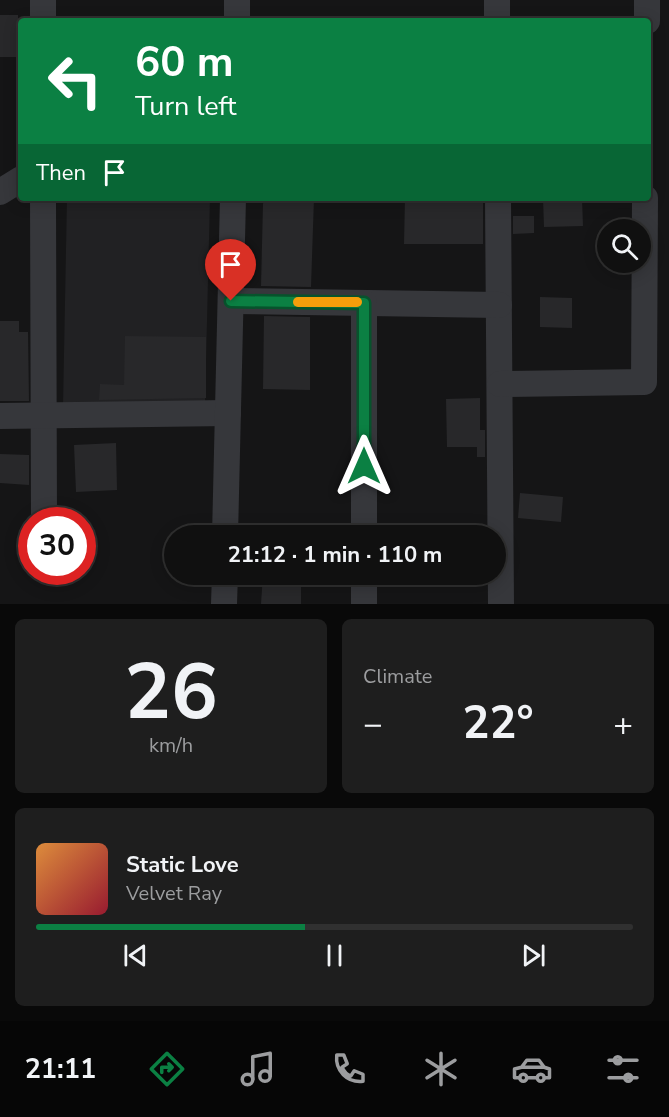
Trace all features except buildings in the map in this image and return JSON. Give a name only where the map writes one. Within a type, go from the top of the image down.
[{"type":"street","points":[[43,0],[43,18]]},
{"type":"street","points":[[237,0],[237,18]]},
{"type":"street","points":[[497,0],[497,18]]},
{"type":"street","points":[[647,0],[647,18]]},
{"type":"street","points":[[0,192],[18,181]]},
{"type":"street","points":[[44,201],[44,507]]},
{"type":"street","points":[[225,525],[233,201]]},
{"type":"street","points":[[498,201],[501,604]]},
{"type":"street","points":[[500,384],[644,382],[645,201]]},
{"type":"street","points":[[231,301],[499,304]]},
{"type":"street","points":[[364,303],[364,525]]},
{"type":"street","points":[[0,416],[228,413]]},
{"type":"street","points":[[224,604],[225,585]]},
{"type":"street","points":[[364,585],[364,604]]},
{"type":"shaded area","points":[[67,201],[210,201],[205,403],[63,406]]},
{"type":"slow traffic","points":[[298,302],[357,302]]},
{"type":"route","points":[[231,301],[364,303],[364,466]]}]
